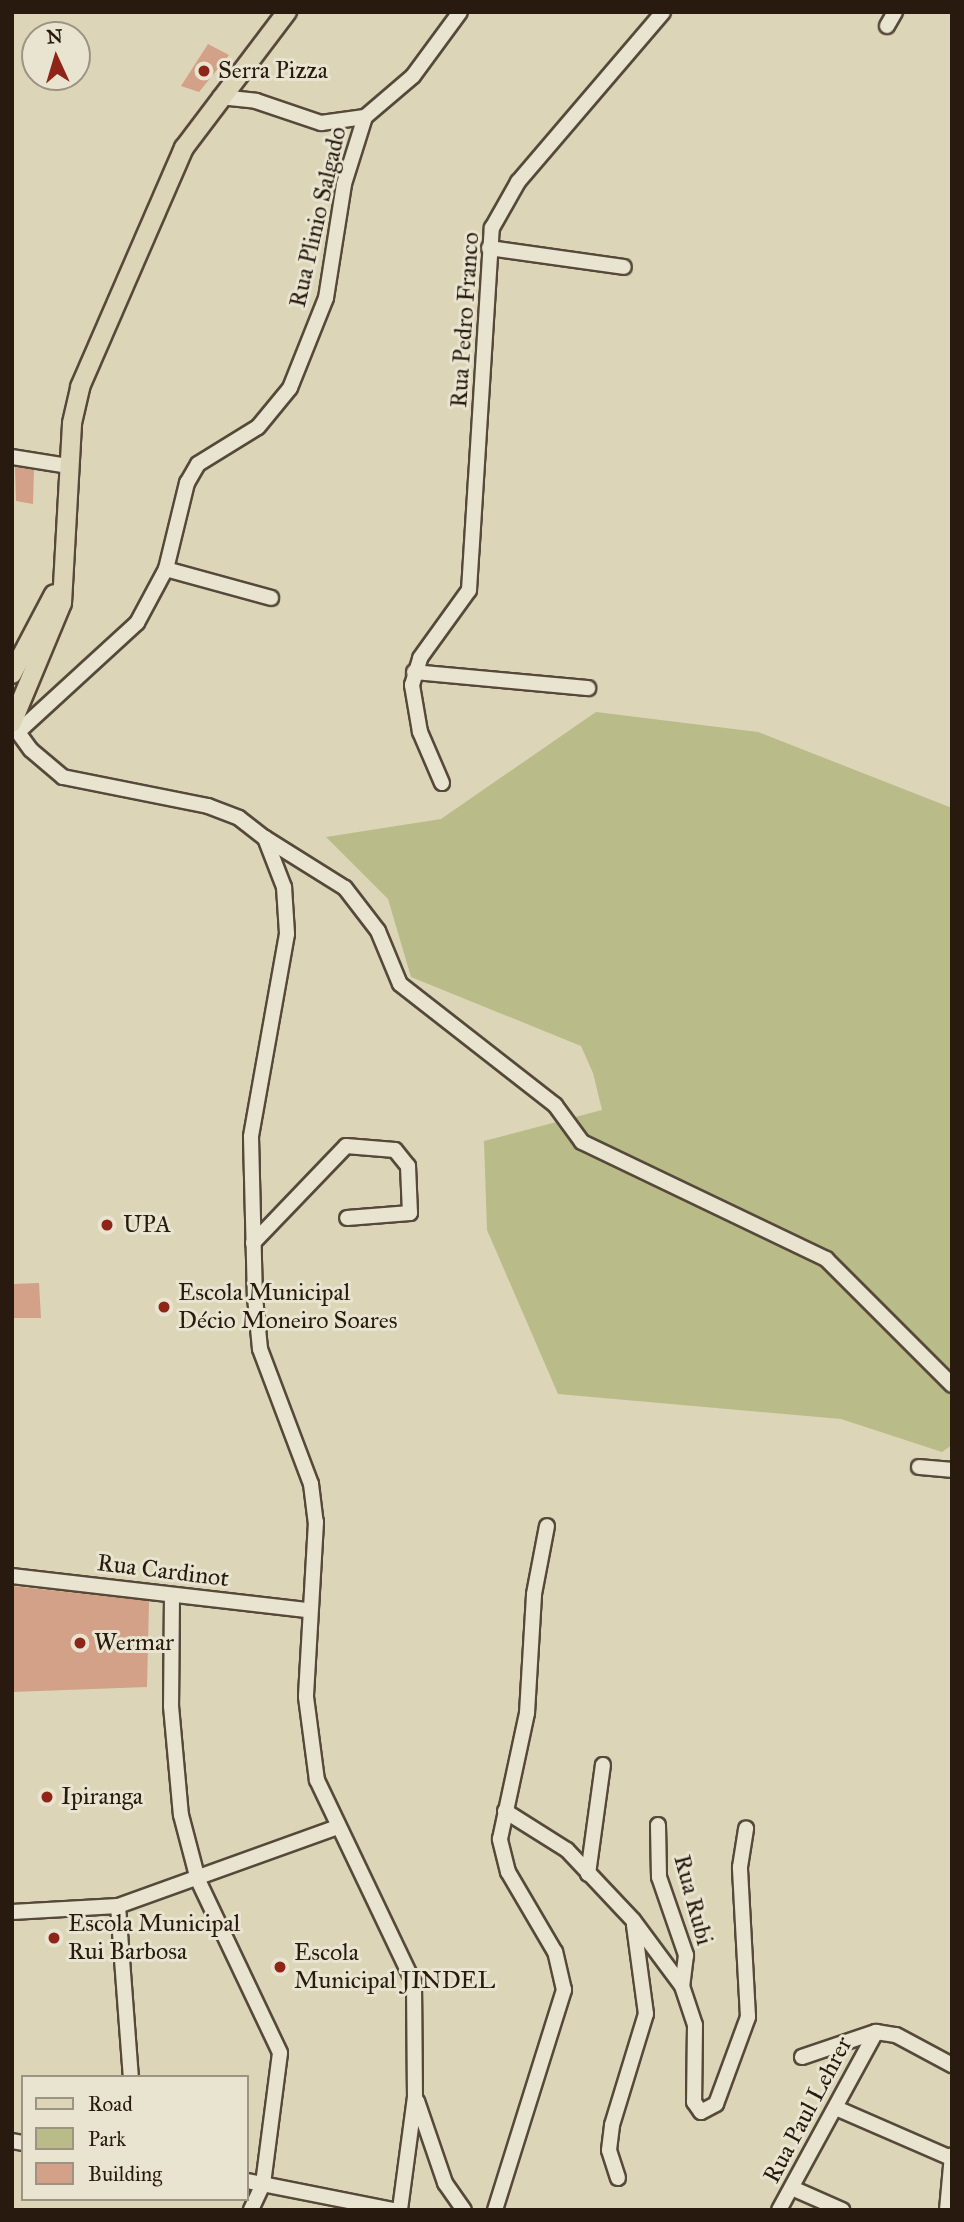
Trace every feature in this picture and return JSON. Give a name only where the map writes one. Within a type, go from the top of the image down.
[{"type":"main road","points":[[14,726],[62,603],[68,466],[80,387],[118,293],[184,148],[287,12]]},
{"type":"main road","points":[[12,674],[62,575]]},
{"type":"main road","points":[[12,680],[40,654]]},
{"type":"street","name":"Rua Plinio Salgado","points":[[14,726],[136,622],[166,569],[187,483],[198,464],[258,427],[290,388],[326,298],[344,184],[365,117],[413,76],[460,12]]},
{"type":"street","name":"Rua Pedro Franco","points":[[414,672],[469,590],[489,248],[501,206],[518,182],[663,12]]},
{"type":"street","points":[[887,26],[895,12]]},
{"type":"street","points":[[220,97],[256,101],[321,123],[365,117]]},
{"type":"street","points":[[489,248],[624,267]]},
{"type":"street","points":[[12,457],[68,466]]},
{"type":"street","points":[[166,569],[271,598]]},
{"type":"street","points":[[442,783],[420,732],[414,672],[588,688]]},
{"type":"street","points":[[14,726],[63,777],[208,806],[345,888],[378,931],[400,984],[531,1084],[582,1142],[826,1259],[952,1385]]},
{"type":"street","points":[[265,838],[284,887],[287,934],[251,1137],[260,1349],[311,1485],[316,1522],[308,1610],[309,1737],[337,1828],[415,1983],[415,2097],[400,2210]]},
{"type":"street","points":[[254,1243],[346,1146],[395,1150],[408,1167],[410,1213],[347,1218]]},
{"type":"street","points":[[919,1467],[952,1470]]},
{"type":"street","points":[[495,2210],[564,1990],[546,1932],[502,1855],[505,1811],[527,1713],[534,1594],[547,1526]]},
{"type":"street","name":"Rua Cardinot","points":[[12,1576],[308,1610]]},
{"type":"street","points":[[172,1595],[173,1762],[198,1881],[280,2053],[263,2184],[251,2210]]},
{"type":"street","points":[[588,1874],[603,1765]]},
{"type":"street","points":[[505,1811],[550,1836],[633,1920],[682,1986],[695,2025],[695,2106],[706,2112],[719,2098],[748,2017],[740,1867],[746,1828]]},
{"type":"street","name":"Rua Rubi","points":[[658,1825],[659,1877],[686,1955],[682,1986]]},
{"type":"street","points":[[12,1912],[118,1906],[198,1881],[337,1828]]},
{"type":"street","points":[[118,1906],[131,2075]]},
{"type":"street","points":[[618,2178],[609,2150],[612,2125],[646,2014],[633,1920]]},
{"type":"street","points":[[802,2057],[876,2032],[896,2035],[952,2065]]},
{"type":"street","name":"Rua Paul Lehrer","points":[[779,2210],[876,2032]]},
{"type":"street","points":[[415,2097],[445,2183],[464,2210]]},
{"type":"street","points":[[835,2108],[952,2156],[947,2210]]},
{"type":"street","points":[[248,2181],[394,2210]]},
{"type":"street","points":[[792,2188],[842,2210]]},
{"type":"green space","points":[[596,712],[758,732],[952,808],[952,1445],[942,1452],[841,1419],[558,1394],[487,1230],[484,1141],[602,1110],[593,1073],[581,1046],[411,977],[388,899],[326,837],[441,819]]},
{"type":"building","name":"Serra Pizza","points":[[208,44],[229,55],[199,92],[181,86]]},
{"type":"building","points":[[15,467],[34,470],[33,504],[16,501]]},
{"type":"building","points":[[39,1283],[41,1318],[12,1318],[12,1284]]},
{"type":"building","name":"Wermar","points":[[12,1586],[149,1601],[147,1687],[12,1692]]},
{"type":"place","name":"Serra Pizza","points":[[204,71]]},
{"type":"place","name":"UPA","points":[[107,1225]]},
{"type":"place","name":"Escola Municipal Décio Moneiro Soares","points":[[164,1307]]},
{"type":"place","name":"Wermar","points":[[80,1643]]},
{"type":"place","name":"Ipiranga","points":[[47,1797]]},
{"type":"place","name":"Escola Municipal Rui Barbosa","points":[[54,1938]]},
{"type":"place","name":"Escola Municipal JINDEL","points":[[280,1967]]}]
